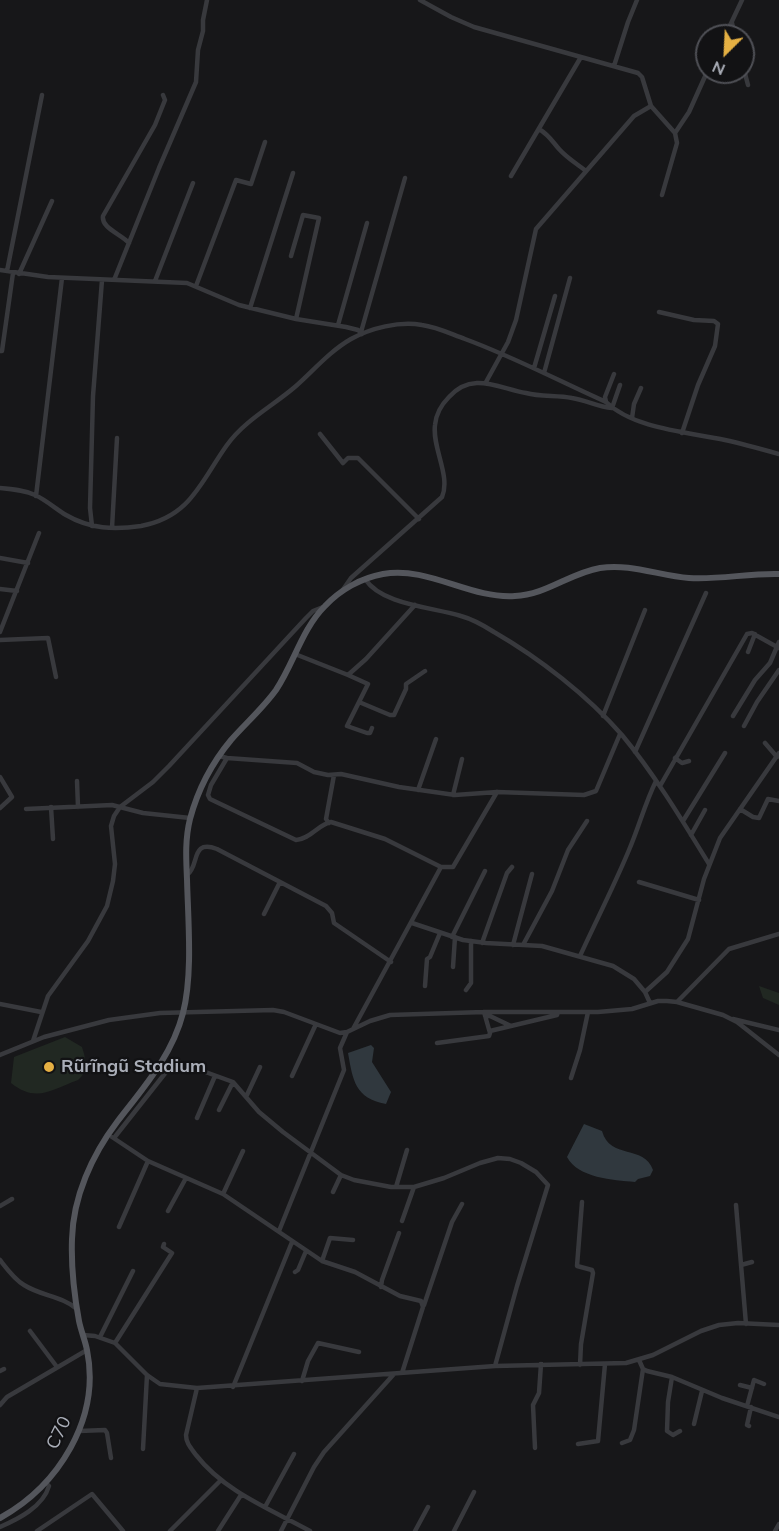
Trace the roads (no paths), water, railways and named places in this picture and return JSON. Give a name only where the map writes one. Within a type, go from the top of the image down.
[{"type":"main road","name":"C70","points":[[0,1518],[24,1504],[46,1483],[62,1462],[79,1431],[87,1396],[89,1367],[75,1297],[72,1237],[76,1207],[81,1188],[111,1137],[162,1062],[183,1012],[188,969],[186,838],[190,818],[206,776],[219,756],[273,694],[305,633],[323,607],[342,591],[365,579],[384,574],[410,573],[480,593],[512,597],[539,592],[599,568],[628,568],[696,578],[779,574]]},
{"type":"street","points":[[114,280],[196,82],[197,61],[207,0]]},
{"type":"street","points":[[420,0],[464,24],[632,71],[642,77],[651,106],[675,133],[677,143],[662,195]]},
{"type":"street","points":[[614,66],[637,0]]},
{"type":"street","points":[[732,22],[742,0]]},
{"type":"street","points":[[511,176],[581,57]]},
{"type":"street","points":[[675,133],[686,118],[702,84]]},
{"type":"street","points":[[0,351],[2,351],[10,272],[42,95]]},
{"type":"street","points":[[129,243],[105,225],[103,216],[155,125],[166,97],[164,96]]},
{"type":"street","points":[[486,382],[516,321],[536,229],[634,116],[651,106]]},
{"type":"street","points":[[539,129],[549,135],[558,148],[586,171]]},
{"type":"street","points":[[196,286],[236,180],[251,184],[265,142]]},
{"type":"street","points":[[250,308],[293,173]]},
{"type":"street","points":[[362,333],[405,178]]},
{"type":"street","points":[[155,281],[193,183]]},
{"type":"street","points":[[19,274],[52,201]]},
{"type":"street","points":[[291,256],[303,215],[320,218],[296,319]]},
{"type":"street","points":[[338,325],[367,223]]},
{"type":"street","points":[[0,270],[62,278],[187,283],[239,305],[296,319],[338,325],[362,333]]},
{"type":"street","points":[[36,496],[62,278]]},
{"type":"street","points":[[544,373],[570,278]]},
{"type":"street","points":[[92,526],[90,508],[93,396],[102,280]]},
{"type":"street","points":[[534,368],[555,296]]},
{"type":"street","points":[[659,312],[694,320],[714,321],[718,324],[715,346],[682,433]]},
{"type":"street","points":[[0,488],[36,496],[67,516],[92,526],[112,528],[156,522],[173,514],[198,490],[225,446],[239,430],[295,387],[342,346],[362,333],[397,325],[422,325],[502,352],[606,402],[612,408]]},
{"type":"street","points":[[606,402],[605,398],[614,374]]},
{"type":"street","points":[[342,591],[351,578],[434,505],[445,490],[435,439],[435,426],[438,414],[448,398],[461,386],[470,382],[486,382],[525,393],[570,397],[612,408],[632,418],[682,433],[725,440],[779,454]]},
{"type":"street","points":[[612,408],[620,385]]},
{"type":"street","points":[[632,418],[634,404],[641,388]]},
{"type":"street","points":[[320,434],[344,463],[348,458],[358,458],[419,519]]},
{"type":"street","points":[[112,528],[117,438]]},
{"type":"street","points":[[0,632],[39,533]]},
{"type":"street","points":[[0,558],[28,563]]},
{"type":"street","points":[[365,579],[375,590],[395,599],[467,618],[494,632],[548,668],[603,716],[635,752],[683,821],[709,864]]},
{"type":"street","points":[[0,589],[17,591]]},
{"type":"street","points":[[635,752],[706,593]]},
{"type":"street","points":[[348,675],[366,659],[415,605]]},
{"type":"street","points":[[33,1041],[48,996],[91,936],[107,906],[116,858],[111,824],[120,807],[153,782],[306,618],[313,611],[323,607]]},
{"type":"street","points":[[603,716],[645,610]]},
{"type":"street","points":[[580,956],[630,848],[647,806],[649,795],[675,758],[750,632],[778,645],[770,663],[755,680],[733,716]]},
{"type":"street","points":[[748,652],[755,634]]},
{"type":"street","points":[[0,640],[48,638],[56,676]]},
{"type":"street","points":[[295,654],[368,684],[347,726],[367,733],[370,733],[372,728]]},
{"type":"street","points":[[359,702],[394,715],[406,689],[406,684],[425,670]]},
{"type":"street","points":[[744,726],[779,670]]},
{"type":"street","points":[[219,756],[297,763],[328,776],[349,776],[453,795],[497,792],[593,793],[598,787],[620,734]]},
{"type":"street","points":[[418,790],[436,739]]},
{"type":"street","points":[[645,992],[667,972],[688,939],[709,864],[720,838],[778,755],[765,743]]},
{"type":"street","points":[[683,821],[725,753]]},
{"type":"street","points":[[227,758],[211,785],[208,795],[210,799],[296,840],[302,839],[329,823],[362,830],[385,839],[441,867],[453,867],[497,792]]},
{"type":"street","points":[[675,758],[682,763],[689,760]]},
{"type":"street","points":[[453,795],[462,759]]},
{"type":"street","points":[[329,823],[326,819],[334,775]]},
{"type":"street","points":[[0,777],[12,797],[0,808]]},
{"type":"street","points":[[77,781],[78,807]]},
{"type":"street","points":[[740,809],[759,818],[768,799],[779,801]]},
{"type":"street","points":[[26,809],[112,805],[172,818],[190,818]]},
{"type":"street","points":[[51,807],[52,839]]},
{"type":"street","points":[[691,835],[705,810]]},
{"type":"street","points":[[523,945],[552,891],[568,850],[586,821]]},
{"type":"street","points":[[186,875],[193,870],[196,853],[207,847],[244,862],[326,906],[332,913],[334,923],[391,962]]},
{"type":"street","points":[[353,1029],[441,867]]},
{"type":"street","points":[[482,943],[507,873],[512,867]]},
{"type":"street","points":[[453,967],[454,937],[485,870]]},
{"type":"street","points":[[513,945],[532,874]]},
{"type":"street","points":[[264,915],[280,882]]},
{"type":"street","points":[[639,882],[699,900]]},
{"type":"street","points":[[412,923],[471,941],[542,946],[613,966],[634,979],[645,992],[650,1003]]},
{"type":"street","points":[[425,986],[427,959],[440,933]]},
{"type":"street","points":[[677,1002],[729,949],[779,934]]},
{"type":"street","points":[[466,990],[470,986],[471,941]]},
{"type":"street","points":[[0,1055],[33,1041],[109,1020],[183,1012],[273,1010],[340,1033],[390,1016],[588,1012],[632,1008],[658,1001],[677,1002],[779,1030]]},
{"type":"street","points":[[0,1004],[41,1012]]},
{"type":"street","points":[[490,1031],[557,1015],[558,1012]]},
{"type":"street","points":[[571,1078],[588,1012]]},
{"type":"street","points":[[485,1014],[511,1026]]},
{"type":"street","points":[[437,1043],[489,1036],[490,1031],[485,1014]]},
{"type":"street","points":[[730,1018],[779,1055]]},
{"type":"street","points":[[292,1076],[316,1024]]},
{"type":"street","points":[[279,1231],[344,1070],[340,1048],[348,1032]]},
{"type":"street","points":[[424,1305],[421,1301],[400,1296],[381,1287],[355,1272],[322,1261],[223,1194],[148,1161],[111,1137],[174,1062],[233,1083],[273,1124],[341,1175],[354,1180],[396,1187],[414,1187],[498,1158],[521,1163],[536,1172],[548,1185],[495,1366]]},
{"type":"street","points":[[246,1097],[260,1067]]},
{"type":"street","points":[[197,1118],[215,1076]]},
{"type":"street","points":[[219,1110],[233,1083]]},
{"type":"street","points":[[396,1187],[407,1150]]},
{"type":"street","points":[[223,1194],[243,1151]]},
{"type":"street","points":[[119,1227],[148,1161]]},
{"type":"street","points":[[333,1192],[341,1175]]},
{"type":"street","points":[[168,1211],[186,1178]]},
{"type":"street","points":[[402,1221],[414,1187]]},
{"type":"street","points":[[0,1206],[12,1199]]},
{"type":"street","points":[[580,1365],[581,1344],[593,1274],[592,1270],[577,1266],[582,1202]]},
{"type":"street","points":[[402,1373],[452,1222],[462,1204]]},
{"type":"street","points":[[736,1205],[746,1324]]},
{"type":"street","points":[[381,1287],[399,1233]]},
{"type":"street","points":[[322,1261],[330,1238],[353,1240]]},
{"type":"street","points":[[233,1387],[292,1242]]},
{"type":"street","points":[[116,1343],[172,1253],[163,1247],[164,1244]]},
{"type":"street","points":[[295,1272],[306,1251]]},
{"type":"street","points":[[0,1260],[22,1284],[77,1308]]},
{"type":"street","points":[[741,1264],[752,1262]]},
{"type":"street","points":[[100,1337],[133,1271]]},
{"type":"street","points":[[60,1299],[75,1297]]},
{"type":"street","points":[[83,1335],[100,1337],[116,1343],[147,1375],[160,1384],[197,1389],[495,1366],[604,1364],[639,1360],[711,1327],[746,1324],[779,1325]]},
{"type":"street","points":[[30,1331],[57,1367]]},
{"type":"street","points":[[302,1381],[308,1361],[318,1343],[359,1352]]},
{"type":"street","points":[[0,1405],[7,1397],[87,1350]]},
{"type":"street","points":[[622,1443],[630,1440],[634,1430],[643,1369],[639,1360]]},
{"type":"street","points":[[535,1448],[533,1406],[539,1393],[541,1364]]},
{"type":"street","points":[[578,1444],[598,1441],[604,1364]]},
{"type":"street","points":[[643,1369],[672,1377],[779,1417]]},
{"type":"street","points":[[281,1531],[324,1452],[395,1374]]},
{"type":"street","points":[[143,1449],[147,1375]]},
{"type":"street","points":[[672,1377],[668,1402],[668,1431],[673,1435],[680,1431]]},
{"type":"street","points":[[749,1426],[747,1425],[754,1380],[764,1384]]},
{"type":"street","points":[[740,1385],[752,1388]]},
{"type":"street","points":[[197,1389],[186,1440],[203,1464],[220,1481],[241,1495],[310,1531]]},
{"type":"street","points":[[694,1424],[702,1390]]},
{"type":"street","points":[[0,1393],[7,1397]]},
{"type":"street","points":[[79,1431],[105,1430],[111,1458]]},
{"type":"street","points":[[265,1507],[294,1454]]},
{"type":"street","points":[[170,1531],[220,1481]]},
{"type":"street","points":[[0,1527],[37,1505],[48,1490],[49,1486],[46,1483]]},
{"type":"street","points":[[454,1531],[474,1492]]},
{"type":"street","points":[[37,1531],[92,1494],[121,1530]]},
{"type":"street","points":[[218,1531],[241,1495]]},
{"type":"street","points":[[415,1531],[428,1506]]},
{"type":"street","points":[[775,1531],[779,1524]]},
{"type":"place","name":"Rũrĩngũ Stadium","points":[[49,1067]]}]
